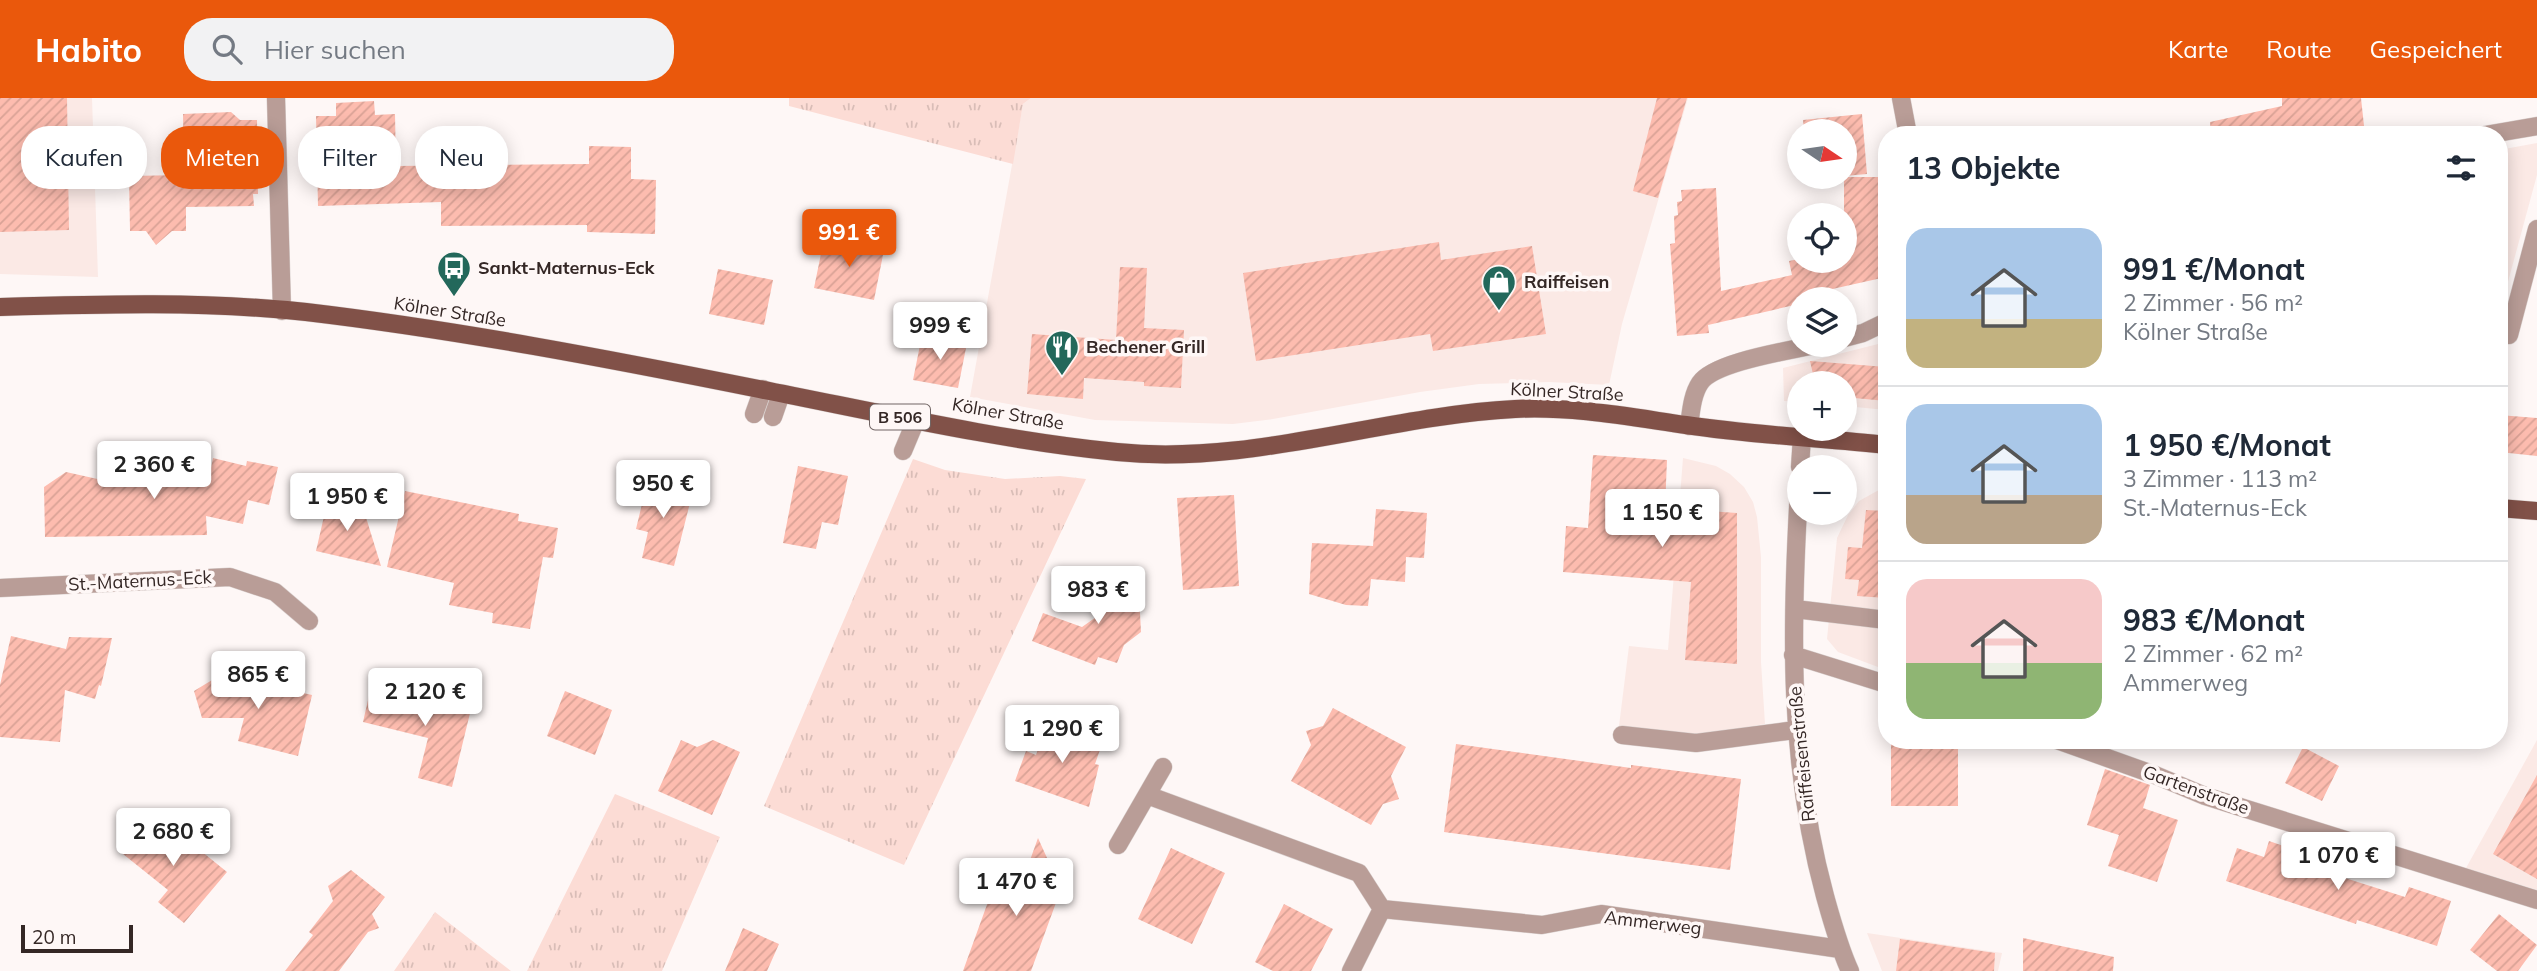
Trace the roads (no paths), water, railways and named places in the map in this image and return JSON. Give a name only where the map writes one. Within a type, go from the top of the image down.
[{"type":"main road","name":"Kölner Straße","points":[[0,307],[163,304],[282,311],[462,334],[916,420],[1060,444],[1164,456],[1242,450],[1447,415],[1520,408],[1591,411],[1689,426],[1787,435]]},
{"type":"main road","name":"Kölner Straße","points":[[1849,441],[1878,444]]},
{"type":"main road","points":[[2508,509],[2537,511]]},
{"type":"street","points":[[276,98],[282,311]]},
{"type":"street","points":[[1901,98],[1906,126]]},
{"type":"street","points":[[2508,131],[2537,126]]},
{"type":"street","points":[[2509,335],[2537,229]]},
{"type":"street","points":[[1857,335],[1878,326]]},
{"type":"street","points":[[1689,426],[1692,404],[1700,382],[1724,366],[1787,351]]},
{"type":"street","points":[[754,414],[763,389]]},
{"type":"street","points":[[773,417],[781,394]]},
{"type":"street","points":[[903,451],[916,420]]},
{"type":"street","name":"Raiffeisenstraße","points":[[1798,525],[1793,655],[1796,730],[1811,845],[1840,949],[1850,971]]},
{"type":"street","name":"St.-Maternus-Eck","points":[[0,588],[230,577],[275,592],[309,621]]},
{"type":"street","points":[[1795,609],[1878,619]]},
{"type":"street","points":[[1793,655],[1878,682]]},
{"type":"street","points":[[1622,735],[1696,743],[1796,730]]},
{"type":"street","name":"Gartenstraße","points":[[2081,749],[2205,796],[2537,900]]},
{"type":"street","points":[[1118,845],[1163,767]]},
{"type":"street","points":[[1147,795],[1359,873],[1382,909],[1351,971]]},
{"type":"street","name":"Ammerweg","points":[[1382,909],[1542,925],[1601,914],[1840,949]]},
{"type":"place","name":"Sankt-Maternus-Eck","points":[[454,298]]},
{"type":"place","name":"Raiffeisen","points":[[1499,312]]},
{"type":"place","name":"Bechener Grill","points":[[1062,377]]}]
